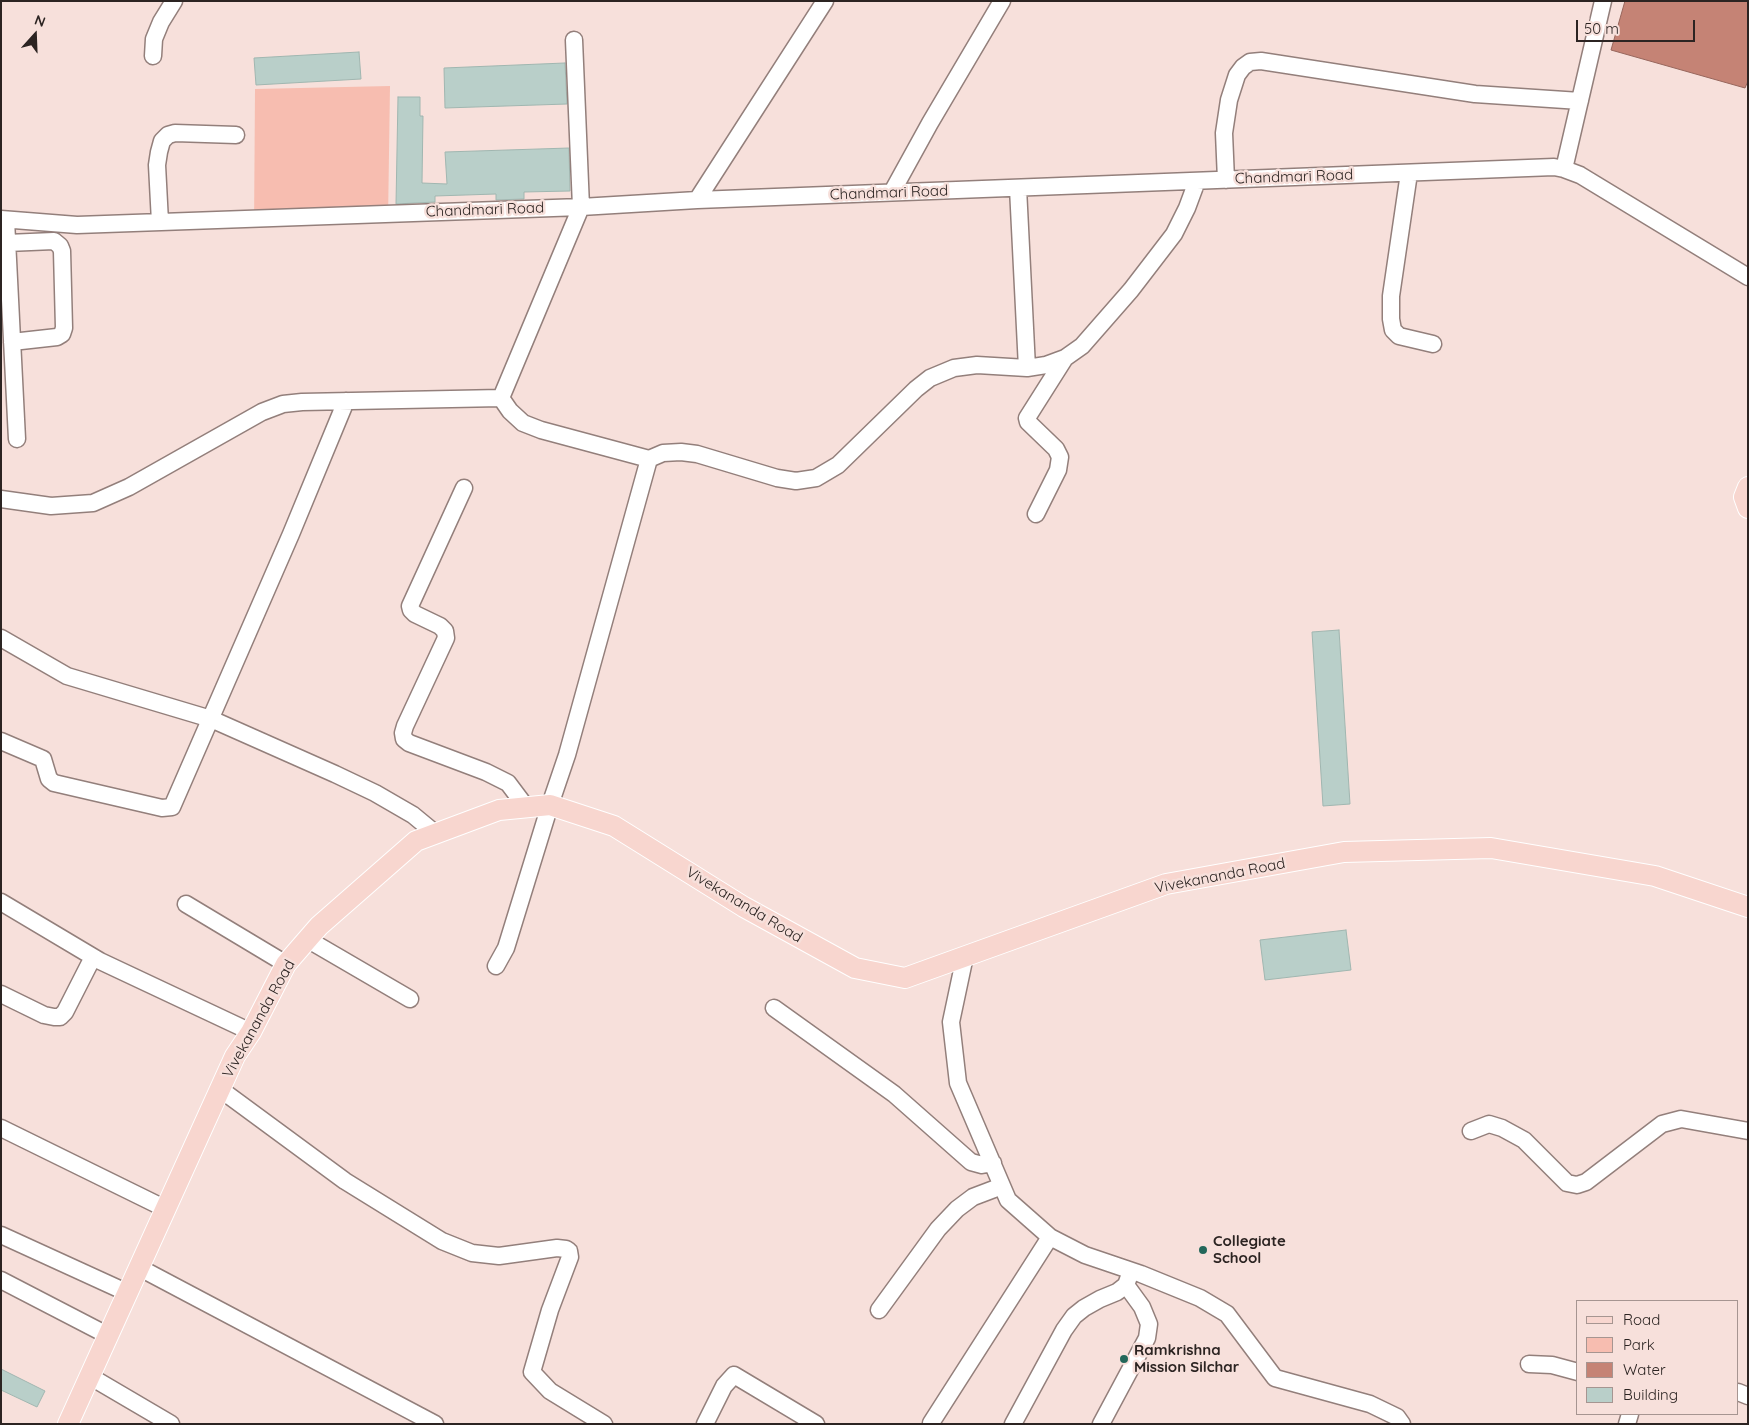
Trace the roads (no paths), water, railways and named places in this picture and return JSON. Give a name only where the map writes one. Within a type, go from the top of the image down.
[{"type":"main road","points":[[1748,487],[1744,496],[1748,508]]},
{"type":"main road","name":"Vivekananda Road","points":[[68,1424],[235,1056],[251,1032],[286,964],[318,926],[416,841],[499,810],[550,805],[614,826],[744,907],[855,968],[905,978],[1166,884],[1344,852],[1491,848],[1655,876],[1748,907]]},
{"type":"street","points":[[153,56],[154,39],[174,1]]},
{"type":"street","points":[[697,200],[825,1]]},
{"type":"street","points":[[892,192],[930,123],[1002,1]]},
{"type":"street","points":[[1564,169],[1603,1]]},
{"type":"street","points":[[501,398],[581,206],[574,40]]},
{"type":"street","points":[[1226,180],[1224,133],[1229,100],[1237,75],[1243,66],[1250,62],[1261,61],[1475,94],[1580,101]]},
{"type":"street","points":[[160,222],[158,165],[162,141],[168,135],[176,132],[236,135]]},
{"type":"street","name":"Chandmari Road","points":[[3,220],[77,225],[1554,167],[1580,175],[1748,277]]},
{"type":"street","points":[[1410,173],[1391,296],[1391,319],[1393,330],[1399,336],[1433,344]]},
{"type":"street","points":[[501,398],[510,411],[524,423],[650,459],[663,453],[681,452],[697,454],[777,478],[796,481],[816,478],[838,465],[916,389],[930,378],[954,368],[977,365],[1027,368],[1046,366],[1065,358],[1082,346],[1131,290],[1174,234],[1187,208],[1197,181]]},
{"type":"street","points":[[1018,188],[1027,368]]},
{"type":"street","points":[[3,220],[7,243],[17,439]]},
{"type":"street","points":[[7,243],[54,242],[60,246],[62,251],[64,328],[62,334],[57,337],[12,342]]},
{"type":"street","points":[[1036,514],[1058,470],[1060,457],[1056,449],[1031,426],[1027,418],[1065,358]]},
{"type":"street","points":[[1,499],[51,506],[93,502],[129,487],[262,412],[283,404],[501,398]]},
{"type":"street","points":[[1,741],[43,759],[48,779],[54,783],[162,808],[172,806],[291,534],[346,401]]},
{"type":"street","points":[[496,966],[506,948],[570,746],[650,459]]},
{"type":"street","points":[[464,488],[410,606],[415,614],[440,626],[445,631],[446,638],[405,726],[404,739],[409,743],[503,780],[508,783],[526,807]]},
{"type":"street","points":[[1,638],[49,668],[67,676],[211,719],[376,793],[413,815],[436,834]]},
{"type":"street","points":[[1,902],[93,957],[251,1032]]},
{"type":"street","points":[[186,904],[286,964]]},
{"type":"street","points":[[308,939],[410,999]]},
{"type":"street","points":[[965,956],[951,1022],[958,1083],[1008,1200],[1050,1237],[1129,1278],[1200,1298],[1227,1314],[1275,1378],[1370,1404],[1397,1417],[1402,1424]]},
{"type":"street","points":[[1,994],[44,1015],[60,1017],[65,1012],[93,957]]},
{"type":"street","points":[[774,1008],[894,1094],[971,1162],[982,1165],[993,1163]]},
{"type":"street","points":[[220,1089],[345,1181],[442,1241],[472,1253],[499,1256],[557,1248],[569,1251],[570,1257],[550,1310],[532,1372],[550,1391],[604,1424]]},
{"type":"street","points":[[1471,1131],[1489,1124],[1502,1128],[1524,1140],[1567,1183],[1577,1186],[1586,1182],[1662,1124],[1681,1119],[1748,1131]]},
{"type":"street","points":[[1,1128],[166,1209]]},
{"type":"street","points":[[879,1310],[938,1229],[957,1209],[973,1197],[1002,1186]]},
{"type":"street","points":[[1,1235],[128,1293]]},
{"type":"street","points":[[932,1424],[1050,1237]]},
{"type":"street","points":[[140,1268],[435,1424]]},
{"type":"street","points":[[1013,1424],[1064,1330],[1074,1316],[1100,1299],[1117,1292],[1129,1278]]},
{"type":"street","points":[[1101,1424],[1147,1338],[1149,1324],[1129,1278]]},
{"type":"street","points":[[1,1280],[109,1336]]},
{"type":"street","points":[[1529,1364],[1552,1365],[1576,1371]]},
{"type":"street","points":[[705,1424],[724,1386],[734,1375],[816,1424]]},
{"type":"street","points":[[90,1377],[171,1424]]},
{"type":"water","points":[[1625,1],[1748,1],[1748,81],[1745,88],[1611,50]]},
{"type":"place","name":"Collegiate School","points":[[1203,1250]]},
{"type":"place","name":"Ramkrishna Mission Silchar","points":[[1124,1359]]}]
